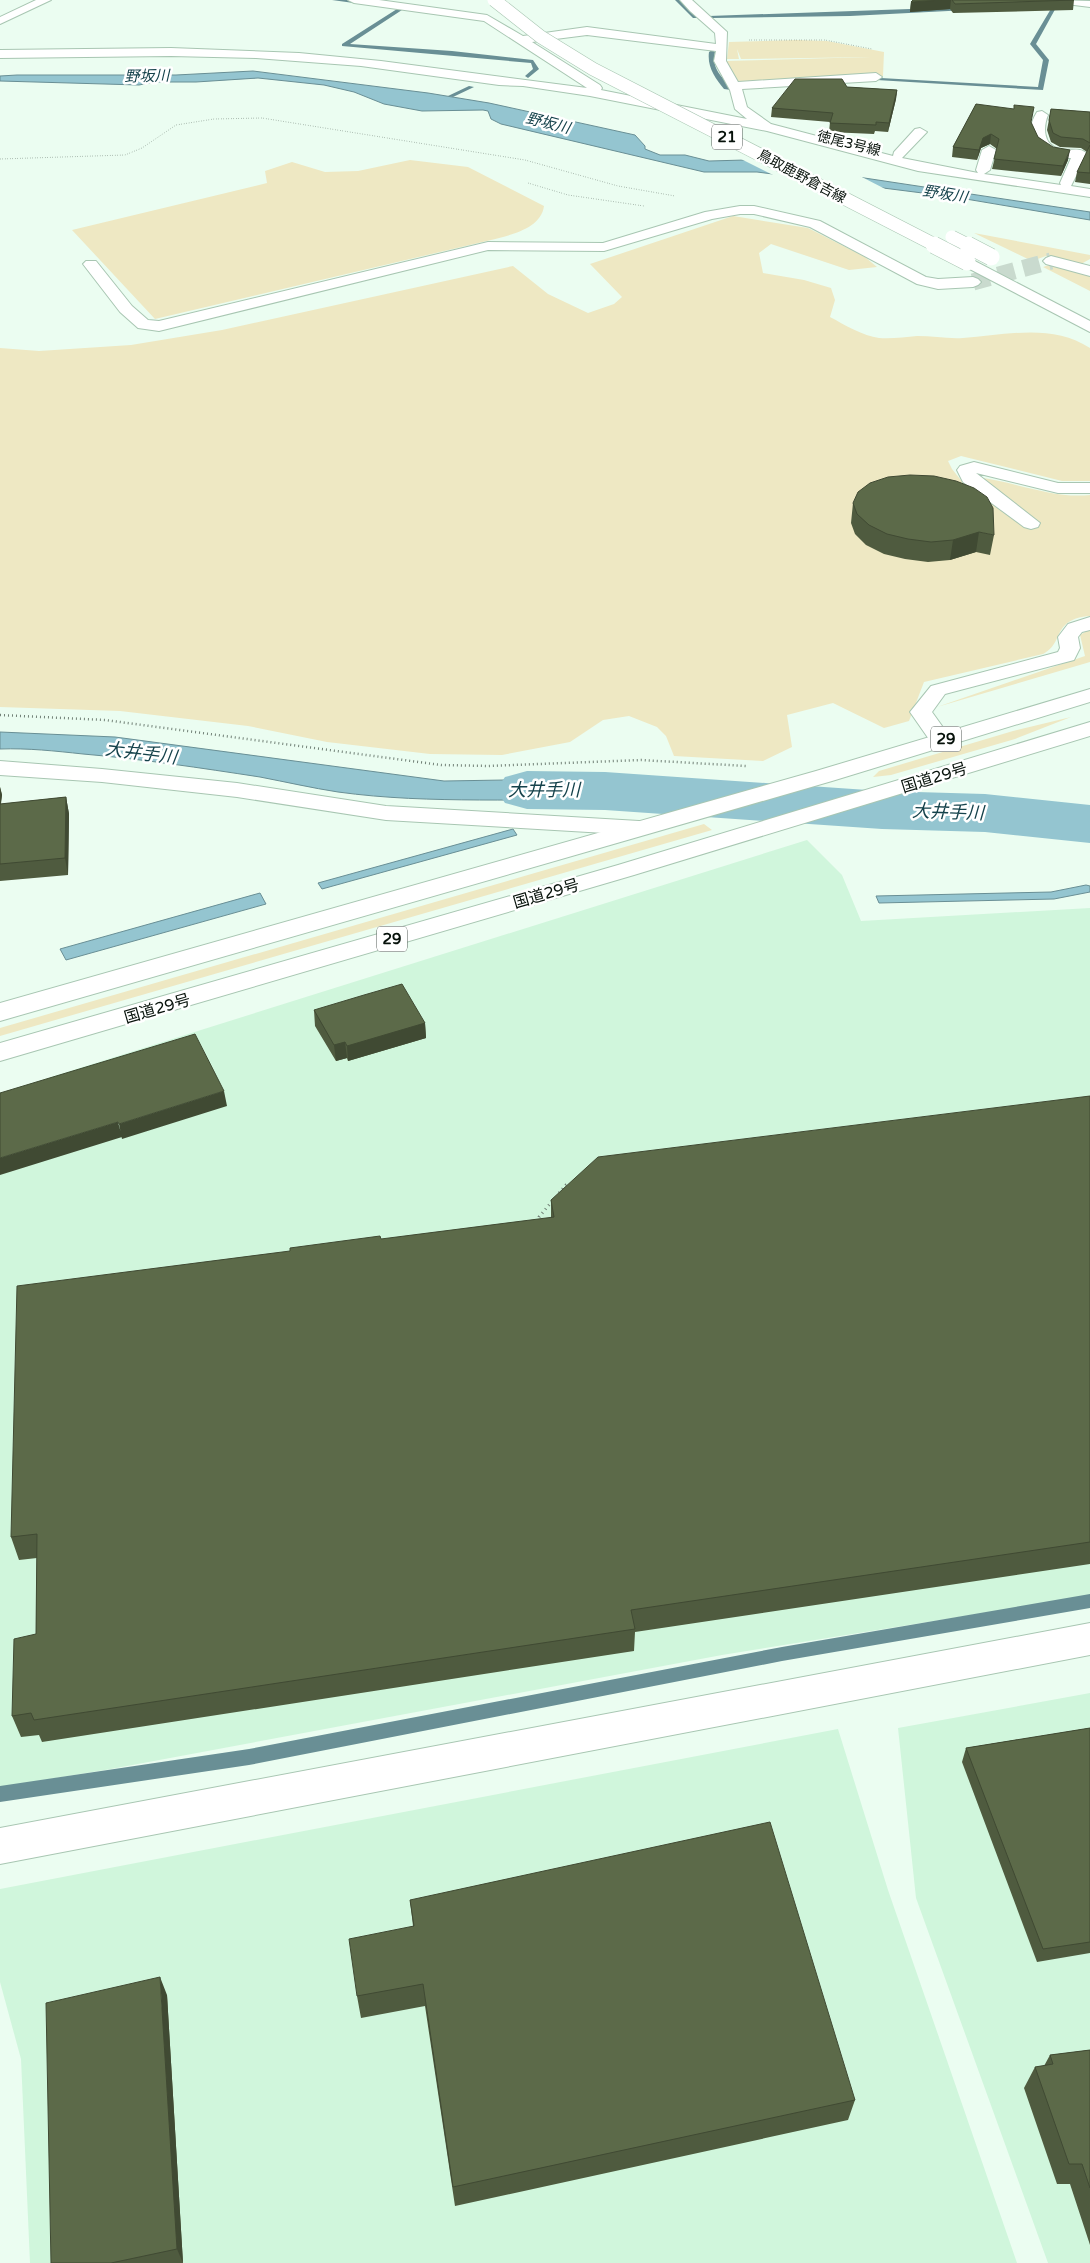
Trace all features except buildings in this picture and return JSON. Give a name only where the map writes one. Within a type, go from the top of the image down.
[{"type":"main road","points":[[0,21],[46,0]]},
{"type":"main road","points":[[354,0],[487,18],[587,81],[605,95]]},
{"type":"main road","name":"鳥取鹿野倉吉線","points":[[494,0],[541,37],[593,69],[1090,327]]},
{"type":"main road","name":"徳尾3号線","points":[[686,0],[697,13],[707,19],[721,32],[720,61],[736,90],[741,110],[768,127],[789,128],[943,165],[1090,187]]},
{"type":"main road","points":[[1058,0],[1090,4]]},
{"type":"main road","points":[[552,23],[581,43]]},
{"type":"main road","points":[[520,40],[587,31],[722,45]]},
{"type":"main road","points":[[0,54],[141,52],[281,55],[342,60],[523,82],[605,95],[768,127],[918,167],[1090,192]]},
{"type":"main road","points":[[733,86],[770,82],[876,77]]},
{"type":"main road","name":"鳥取鹿野倉吉線","points":[[678,96],[764,141]]},
{"type":"main road","points":[[1042,115],[1036,124],[1037,133],[1045,146],[1056,152],[1080,154],[1068,183]]},
{"type":"main road","points":[[899,155],[920,132]]},
{"type":"main road","points":[[982,170],[989,150]]},
{"type":"main road","points":[[91,264],[126,309],[144,325],[159,326],[488,246],[604,247],[694,219],[730,211],[754,210],[815,224],[922,281],[938,284],[973,282]]},
{"type":"main road","points":[[938,230],[1007,266]]},
{"type":"main road","points":[[1051,261],[1087,267]]},
{"type":"main road","points":[[1031,523],[969,478],[966,470],[974,467],[1058,488],[1090,488]]},
{"type":"main road","points":[[941,740],[921,712],[938,690],[1066,656],[1070,648],[1068,637],[1075,628],[1090,623]]},
{"type":"main road","name":"国道29号","points":[[0,1012],[801,782],[1090,695]]},
{"type":"main road","name":"国道29号","points":[[0,1052],[218,990],[783,823],[1090,729]]},
{"type":"main road","points":[[0,768],[48,770],[272,794],[384,812],[481,821],[565,822],[639,828]]},
{"type":"main road","points":[[0,1846],[1090,1639]]},
{"type":"path","points":[[722,45],[812,40],[834,41],[872,49]]},
{"type":"path","points":[[0,159],[125,155],[142,148],[176,125],[214,119],[262,118],[525,160],[618,186],[712,203],[730,211]]},
{"type":"path","points":[[528,183],[550,188],[568,195],[651,207]]},
{"type":"path","points":[[0,715],[105,720],[441,765],[488,766],[641,760],[746,766]]},
{"type":"path","points":[[538,1226],[539,1217],[566,1185],[575,1183]]},
{"type":"shaded area","points":[[827,41],[884,52],[883,76],[738,84],[728,68],[726,61],[871,57],[741,59],[737,49],[739,59],[727,59],[729,42]]},
{"type":"shaded area","points":[[410,160],[468,167],[544,206],[542,214],[531,226],[507,236],[155,319],[72,230],[267,183],[265,171],[292,162],[325,172],[358,171]]},
{"type":"shaded area","points":[[733,216],[808,228],[865,257],[877,267],[849,270],[771,244],[759,253],[763,273],[804,280],[831,288],[835,300],[830,317],[867,335],[884,338],[917,336],[957,338],[1028,332],[1060,335],[1090,348],[1090,481],[1062,481],[961,456],[948,461],[964,484],[970,483],[976,477],[1047,492],[1076,496],[1090,495],[1090,616],[1078,618],[1064,626],[1050,649],[1043,654],[924,682],[909,721],[884,728],[833,703],[787,715],[792,747],[763,761],[674,756],[666,736],[657,727],[629,716],[603,720],[570,742],[502,755],[430,754],[327,742],[248,726],[120,711],[0,707],[0,348],[39,351],[131,345],[222,330],[513,266],[548,294],[588,313],[614,304],[622,297],[590,264]]},
{"type":"shaded area","points":[[974,233],[1090,255],[1090,259],[1081,264],[1046,256],[1032,261]]},
{"type":"shaded area","points":[[1049,265],[1090,275],[1090,291],[1043,267]]},
{"type":"shaded area","points":[[1090,629],[1090,662],[937,707],[1085,656],[1080,635]]},
{"type":"shaded area","points":[[1071,717],[1015,739],[891,775],[873,777],[879,771],[1013,731]]},
{"type":"shaded area","points":[[704,824],[712,830],[0,1036],[0,1028]]},
{"type":"shaded area","points":[[807,840],[842,875],[861,921],[1090,908],[1090,1596],[722,1655],[111,1769],[0,1787],[0,1093]]},
{"type":"shaded area","points":[[1090,1693],[1090,2263],[1048,2263],[916,1898],[898,1728]]},
{"type":"shaded area","points":[[838,1729],[888,1890],[1017,2263],[30,2263],[21,2059],[0,1982],[0,1889]]},
{"type":"water","name":"野坂川","points":[[253,71],[428,93],[489,103],[635,135],[645,146],[645,149],[660,155],[685,155],[709,161],[745,160],[1090,212],[1090,220],[954,197],[757,172],[704,172],[501,124],[491,119],[488,111],[422,111],[384,104],[354,92],[324,85],[258,78],[196,82],[154,82],[139,85],[0,81],[0,76],[17,75],[176,75]]},
{"type":"water","points":[[0,732],[115,737],[444,781],[566,779],[640,783],[621,802],[444,800],[373,796],[149,761],[42,750],[0,749]]},
{"type":"water","points":[[963,801],[1090,813],[1090,834],[1053,829],[943,822]]},
{"type":"water","points":[[513,829],[517,835],[322,889],[318,883]]},
{"type":"water","points":[[1086,885],[1090,886],[1090,892],[1054,899],[879,903],[876,896],[1051,892]]},
{"type":"water","points":[[260,893],[266,904],[66,960],[60,949]]},
{"type":"pier","points":[[745,157],[858,175],[891,192],[779,178],[739,158]]},
{"type":"waterway","points":[[335,0],[402,8],[344,45],[452,53],[533,62],[536,69],[528,76]]},
{"type":"waterway","points":[[678,0],[695,17]]},
{"type":"waterway","points":[[1041,89],[1046,60],[1033,44],[1055,4]]},
{"type":"waterway","points":[[712,16],[850,14],[966,9]]},
{"type":"waterway","points":[[712,52],[712,67],[719,79],[729,89]]},
{"type":"waterway","points":[[863,79],[1039,89]]},
{"type":"waterway","points":[[451,96],[471,87]]},
{"type":"waterway","name":"大井手川","points":[[527,790],[605,791],[882,810],[985,813],[1090,824]]},
{"type":"waterway","points":[[0,1794],[249,1757],[782,1654],[1090,1601]]},
{"type":"tunnel","points":[[973,282],[1051,261]]}]
